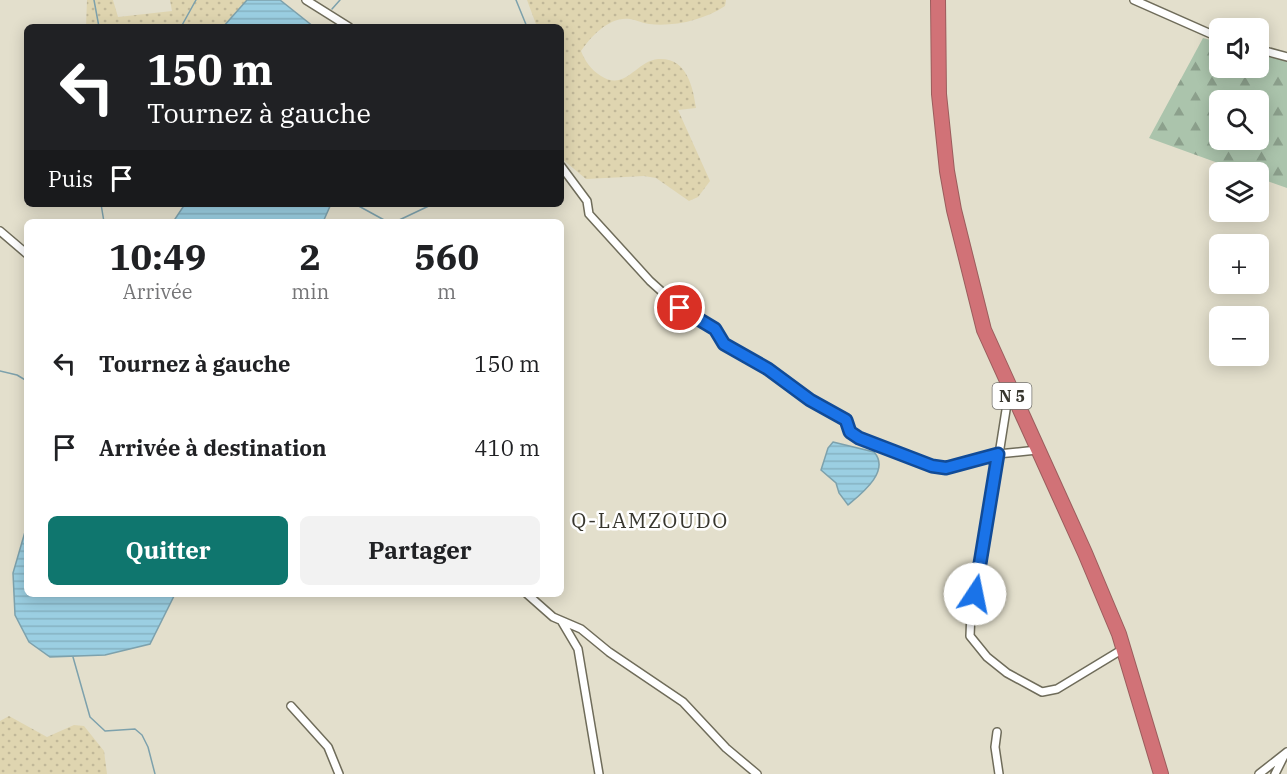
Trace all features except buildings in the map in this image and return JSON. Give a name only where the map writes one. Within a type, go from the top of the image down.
[{"type":"highway","name":"N 5","points":[[938,0],[939,94],[954,210],[984,330],[1085,553],[1123,649],[1161,774]]},
{"type":"street","points":[[306,0],[344,24]]},
{"type":"street","points":[[1134,0],[1209,33]]},
{"type":"street","points":[[1269,52],[1287,57]]},
{"type":"street","points":[[564,170],[587,201],[590,214],[650,281],[680,308],[715,329],[724,344],[768,369],[810,400],[846,420],[850,432],[859,438],[903,456],[946,468],[998,454],[1037,450]]},
{"type":"street","points":[[0,231],[24,251]]},
{"type":"street","points":[[1009,389],[971,612],[970,636],[975,645],[1007,673],[1042,692],[1057,689],[1123,649]]},
{"type":"street","points":[[531,597],[562,622],[581,629],[609,652],[683,702],[717,740],[757,774]]},
{"type":"street","points":[[562,622],[578,649],[599,774]]},
{"type":"street","points":[[291,706],[328,747],[339,774]]},
{"type":"street","points":[[997,732],[995,747],[999,774]]},
{"type":"street","points":[[1258,774],[1286,753]]},
{"type":"street","points":[[1275,774],[1286,753]]},
{"type":"green space","points":[[1203,38],[1209,40],[1209,78],[1269,78],[1269,56],[1287,61],[1287,188],[1269,182],[1269,162],[1215,162],[1149,138]]},
{"type":"sand","points":[[87,0],[113,0],[118,17],[172,11],[170,0],[247,0],[226,24],[86,24]]},
{"type":"sand","points":[[527,0],[726,0],[725,6],[717,11],[698,19],[678,23],[659,25],[630,19],[615,21],[596,33],[581,51],[591,68],[609,80],[624,78],[650,61],[658,59],[676,63],[682,68],[693,91],[696,108],[678,110],[710,181],[698,197],[689,201],[656,178],[644,176],[586,179],[564,161],[564,24],[536,24]]},
{"type":"sand","points":[[9,716],[47,737],[74,725],[84,726],[104,751],[107,774],[0,774],[0,721]]},
{"type":"water","points":[[247,0],[280,0],[310,24],[226,24]]},
{"type":"water","points":[[183,207],[330,207],[324,219],[175,219]]},
{"type":"water","points":[[833,442],[874,452],[878,459],[877,474],[860,495],[848,505],[839,493],[836,483],[821,470],[828,448]]},
{"type":"water","points":[[24,535],[24,597],[174,597],[150,644],[105,655],[50,657],[29,642],[15,615],[13,573]]},
{"type":"waterway","points":[[94,0],[98,24]]},
{"type":"waterway","points":[[183,24],[196,0]]},
{"type":"waterway","points":[[332,9],[340,0]]},
{"type":"waterway","points":[[516,0],[526,24]]},
{"type":"waterway","points":[[102,207],[104,219]]},
{"type":"waterway","points":[[360,207],[382,219]]},
{"type":"waterway","points":[[401,219],[427,207]]},
{"type":"waterway","points":[[0,371],[24,379]]},
{"type":"waterway","points":[[73,657],[90,717],[105,731],[135,729],[142,735],[148,747],[155,774]]},
{"type":"district","name":"Q-LAMZOUDO","points":[[650,520]]},
{"type":"route","points":[[680,308],[715,329],[724,344],[768,369],[788,386],[810,400],[846,420],[850,432],[859,438],[932,466],[946,468],[998,454],[975,594]]}]
